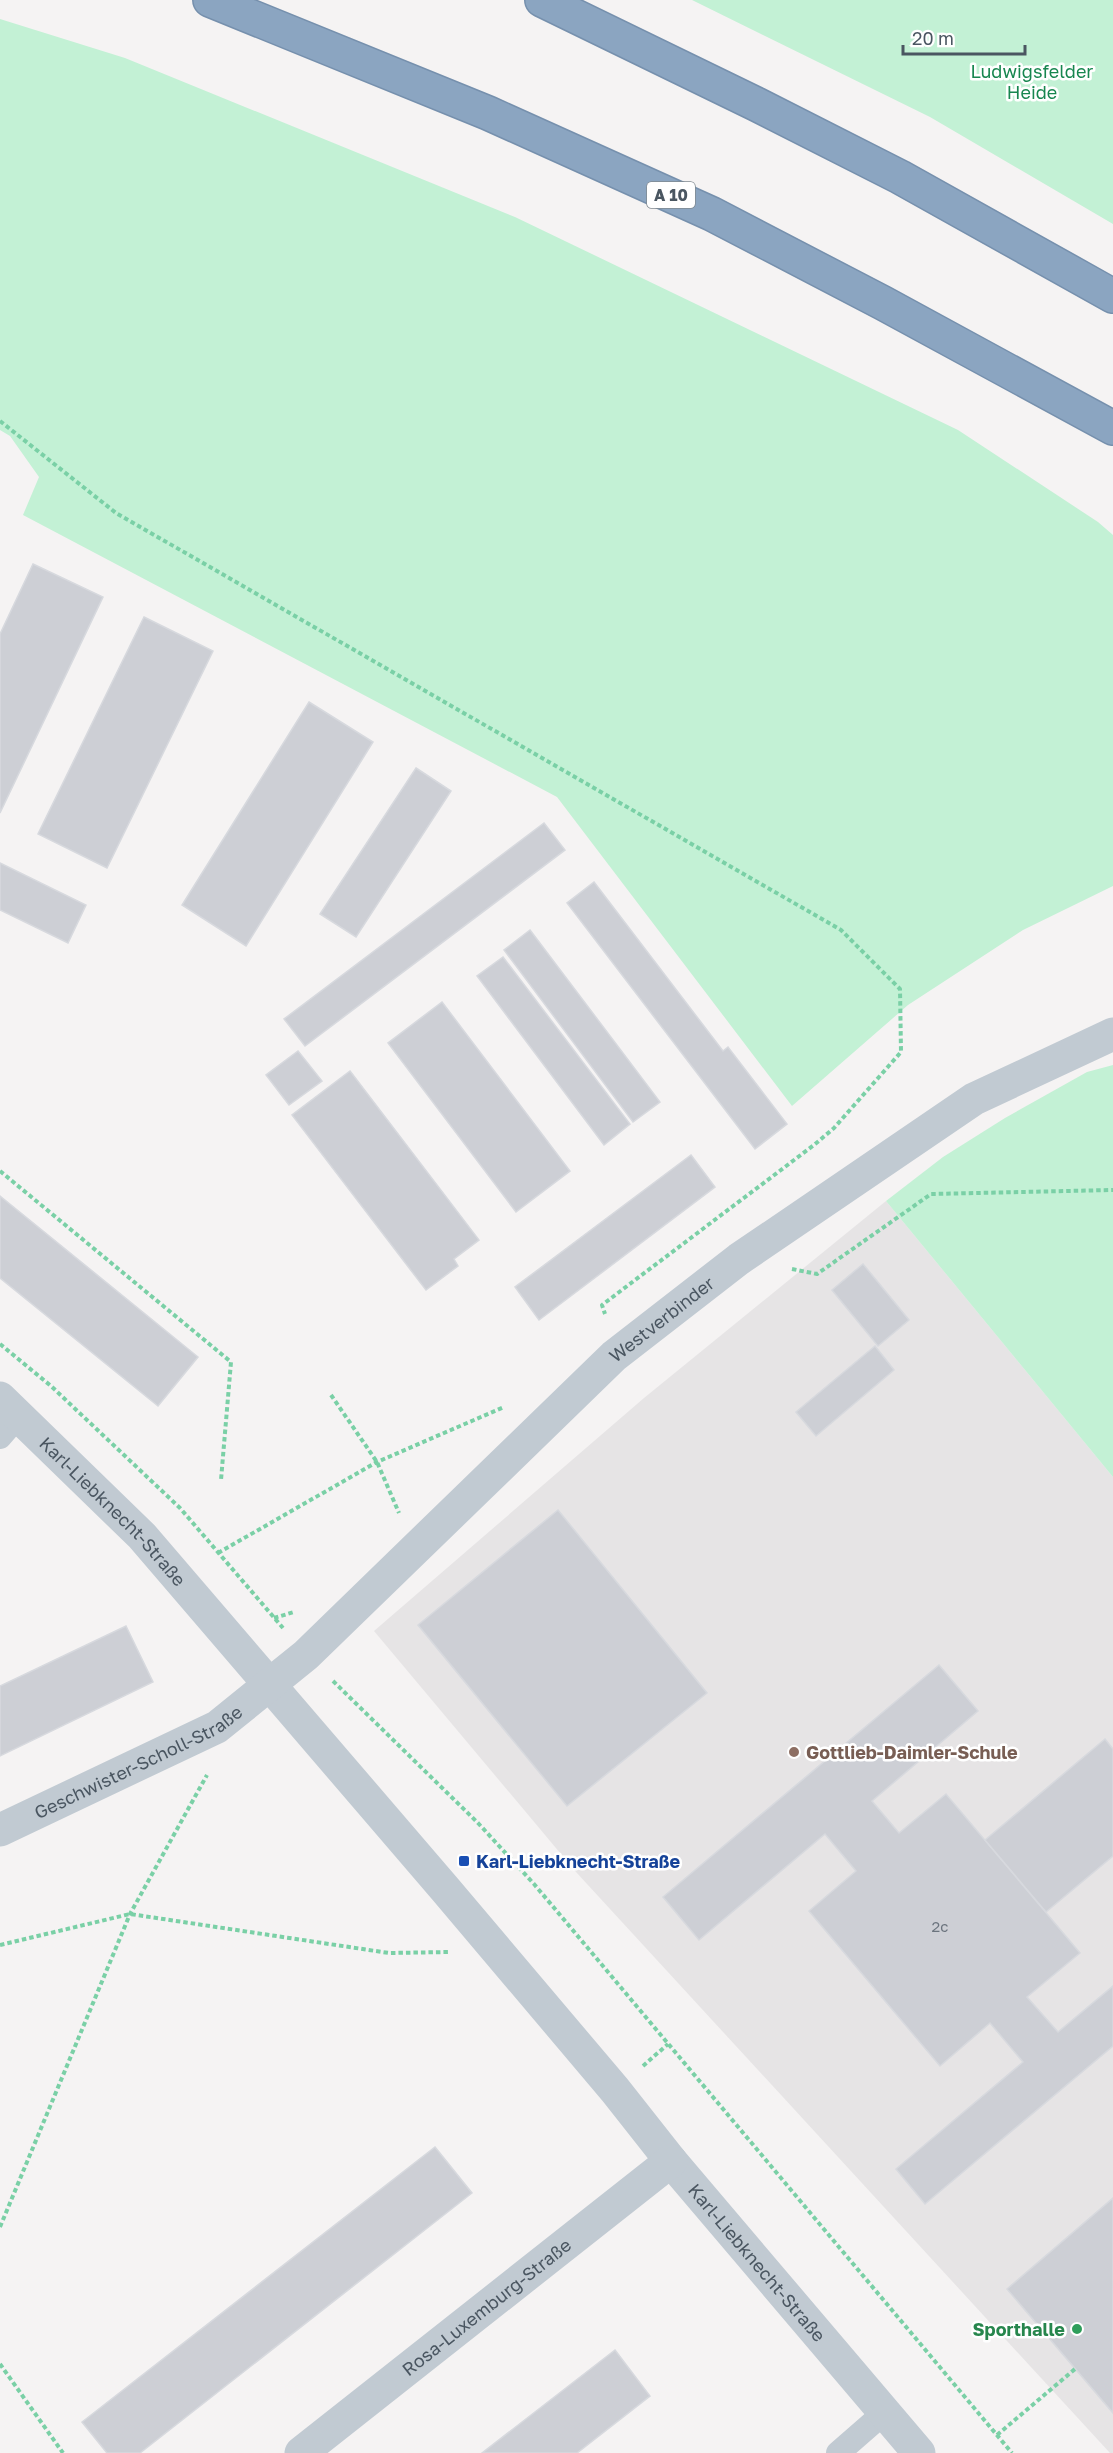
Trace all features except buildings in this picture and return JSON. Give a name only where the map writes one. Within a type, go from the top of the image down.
[{"type":"highway","name":"A 10","points":[[210,0],[488,113],[712,213],[1113,428]]},
{"type":"highway","points":[[542,0],[900,177],[1113,296]]},
{"type":"street","name":"Westverbinder","points":[[269,1684],[306,1656],[614,1356],[739,1259],[974,1099],[1113,1034]]},
{"type":"street","name":"Karl-Liebknecht-Straße","points":[[6,1416],[142,1536],[615,2090],[670,2161],[919,2453]]},
{"type":"street","name":"Geschwister-Scholl-Straße","points":[[0,1830],[217,1727],[269,1684]]},
{"type":"street","name":"Rosa-Luxemburg-Straße","points":[[301,2453],[670,2161]]},
{"type":"lane","points":[[838,2453],[885,2412]]},
{"type":"path","points":[[0,421],[116,513],[841,930],[900,989],[901,1052],[834,1128],[602,1305],[614,1356]]},
{"type":"path","points":[[0,1171],[231,1362],[221,1480]]},
{"type":"path","points":[[739,1259],[817,1274],[931,1194],[1113,1190]]},
{"type":"path","points":[[0,1344],[51,1386],[180,1508],[274,1618]]},
{"type":"path","points":[[332,1395],[377,1462],[399,1514]]},
{"type":"path","points":[[218,1552],[377,1462],[508,1406]]},
{"type":"path","points":[[306,1656],[478,1823],[534,1884],[1012,2453]]},
{"type":"path","points":[[0,2226],[130,1914],[219,1753],[206,1732]]},
{"type":"path","points":[[0,1945],[130,1914],[389,1953],[460,1952]]},
{"type":"path","points":[[0,2364],[63,2453]]},
{"type":"path","points":[[997,2435],[1075,2368]]},
{"type":"shaded area","name":"Gottlieb-Daimler-Schule","points":[[886,1201],[1113,1477],[1113,2453],[1110,2453],[576,1872],[374,1631],[644,1398]]},
{"type":"green space","name":"Ludwigsfelder Heide","points":[[692,0],[1113,0],[1113,224],[930,117]]},
{"type":"green space","points":[[0,19],[125,58],[515,217],[958,430],[1098,522],[1113,535],[1113,886],[1023,930],[908,1005],[792,1106],[557,797],[23,515],[39,477],[10,436],[0,430]]},
{"type":"green space","points":[[1113,1065],[1113,1477],[886,1201],[943,1157],[1005,1118],[1087,1072]]},
{"type":"place","name":"Gottlieb-Daimler-Schule","points":[[794,1752]]},
{"type":"place","name":"Karl-Liebknecht-Straße","points":[[464,1861]]},
{"type":"place","name":"Sporthalle","points":[[1077,2329]]}]
